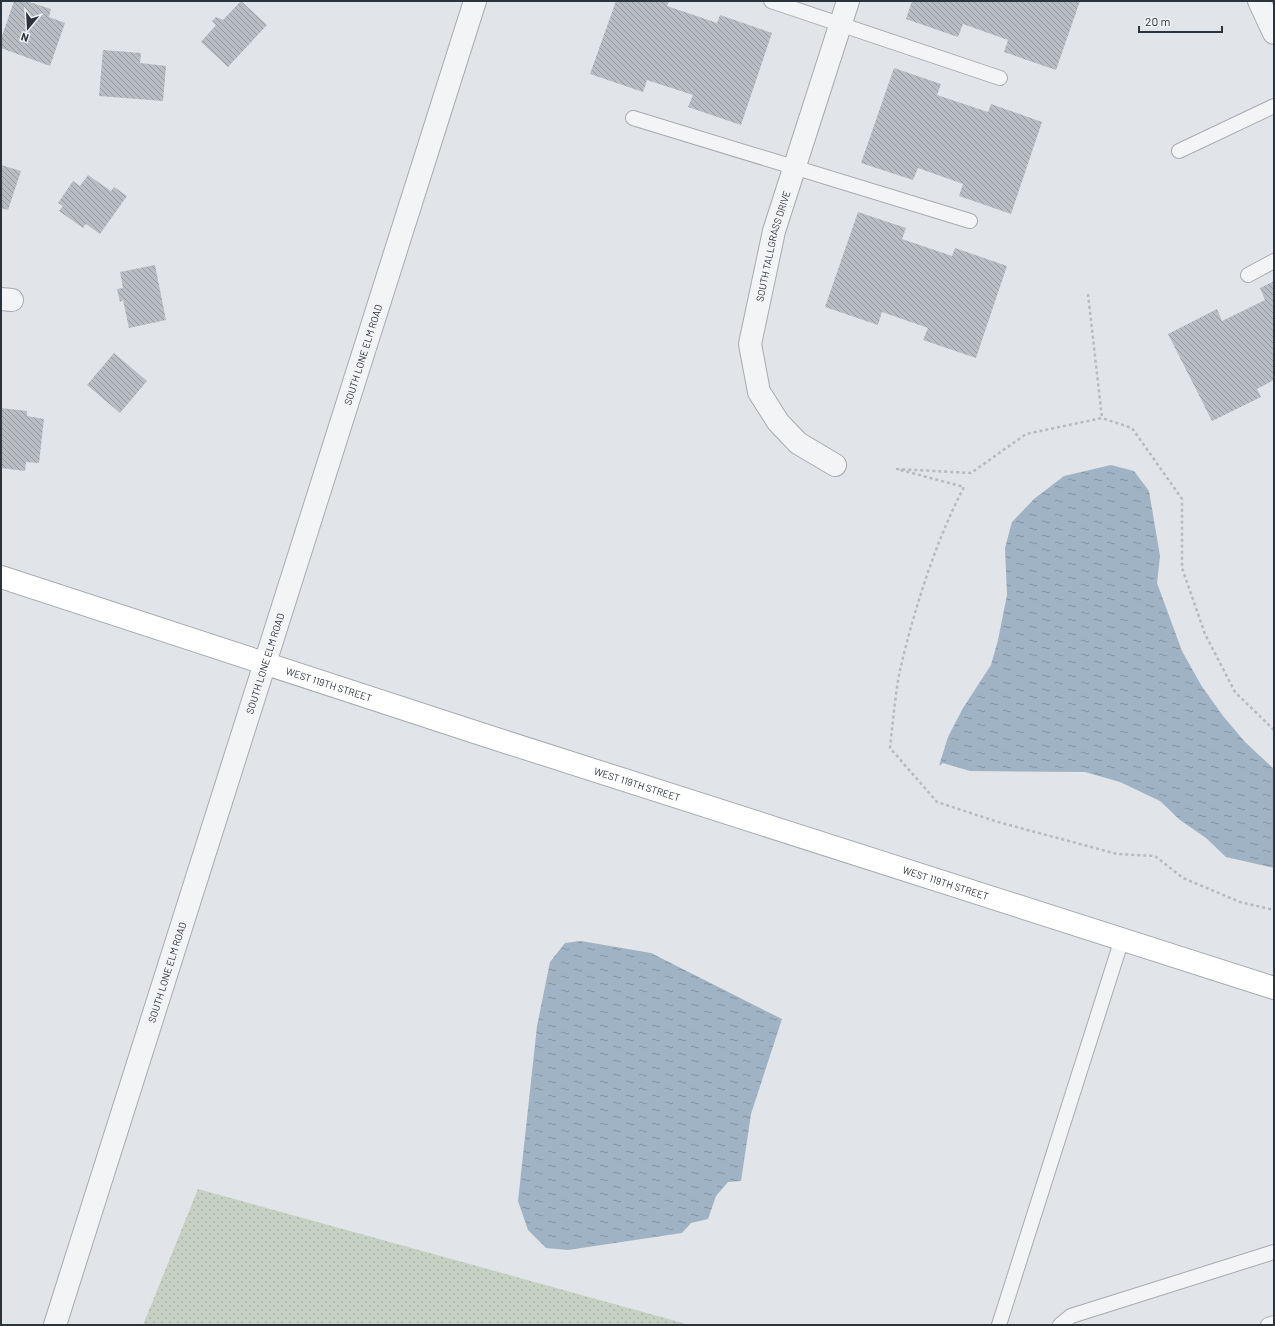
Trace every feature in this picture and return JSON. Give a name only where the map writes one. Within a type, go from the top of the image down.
[{"type":"main road","name":"WEST 119TH STREET","points":[[1,577],[264,664],[1274,988]]},
{"type":"street","name":"SOUTH LONE ELM ROAD","points":[[55,1325],[475,1]]},
{"type":"street","name":"SOUTH TALLGRASS DRIVE","points":[[834,465],[798,443],[778,422],[759,392],[750,344],[774,231],[848,1]]},
{"type":"street","points":[[1259,1],[1274,34]]},
{"type":"lane","points":[[771,1],[1000,78]]},
{"type":"lane","points":[[1179,151],[1274,106]]},
{"type":"lane","points":[[633,118],[970,221]]},
{"type":"lane","points":[[1248,275],[1274,261]]},
{"type":"lane","points":[[999,1325],[1122,939]]},
{"type":"lane","points":[[1060,1325],[1071,1316],[1274,1252]]},
{"type":"lane","points":[[1268,1325],[1274,1323]]},
{"type":"path","points":[[1088,294],[1102,418]]},
{"type":"path","points":[[1274,730],[1235,692],[1205,634],[1182,568],[1182,499],[1132,428],[1102,418],[1026,434],[971,473],[897,469],[964,487],[953,507],[923,589],[900,670],[890,748],[937,802],[998,822],[1117,854],[1155,856],[1183,878],[1240,902],[1274,910]]},
{"type":"green space","points":[[198,1189],[683,1323],[685,1325],[143,1325]]},
{"type":"water","points":[[1111,465],[1134,471],[1149,491],[1160,556],[1157,583],[1182,651],[1201,685],[1223,716],[1245,742],[1274,769],[1274,868],[1226,857],[1206,838],[1180,820],[1160,801],[1120,782],[1085,772],[970,771],[943,763],[939,766],[948,737],[963,708],[991,665],[998,640],[1007,595],[1005,548],[1012,522],[1034,499],[1064,476]]},
{"type":"water","points":[[581,941],[651,953],[782,1019],[751,1114],[741,1181],[728,1182],[716,1196],[708,1219],[691,1223],[682,1233],[568,1250],[546,1248],[528,1230],[518,1201],[537,1026],[550,962],[565,943]]},
{"type":"building","points":[[14,1],[26,1],[51,9],[49,17],[65,23],[50,66],[1,48],[1,39]]},
{"type":"building","points":[[241,1],[267,25],[228,67],[201,42],[216,25],[212,21],[216,17],[223,20]]},
{"type":"building","points":[[616,1],[669,1],[667,6],[717,23],[720,15],[772,33],[741,125],[688,107],[693,95],[647,80],[643,92],[590,74]]},
{"type":"building","points":[[912,1],[1080,1],[1056,70],[1004,52],[1008,40],[963,24],[958,37],[906,19]]},
{"type":"building","points":[[103,50],[141,53],[140,63],[166,66],[163,101],[99,96]]},
{"type":"building","points":[[894,68],[941,84],[937,95],[988,112],[991,104],[1042,122],[1011,214],[959,196],[963,184],[918,168],[913,180],[861,163]]},
{"type":"building","points":[[1,165],[21,171],[8,210],[1,208]]},
{"type":"building","points":[[88,175],[111,191],[114,187],[127,196],[100,234],[86,224],[83,228],[59,211],[63,206],[58,203],[73,181],[80,186]]},
{"type":"building","points":[[858,212],[906,228],[902,239],[952,256],[955,248],[1007,266],[976,358],[923,340],[928,328],[882,312],[878,325],[825,307]]},
{"type":"building","points":[[155,265],[166,320],[129,328],[123,300],[120,302],[117,289],[123,288],[120,272]]},
{"type":"building","points":[[1274,281],[1274,380],[1257,389],[1261,397],[1212,421],[1168,334],[1217,309],[1222,321],[1265,300],[1260,288]]},
{"type":"building","points":[[114,353],[147,381],[120,413],[87,385]]},
{"type":"building","points":[[1,408],[27,411],[27,416],[44,419],[39,463],[26,462],[25,471],[1,468]]}]
